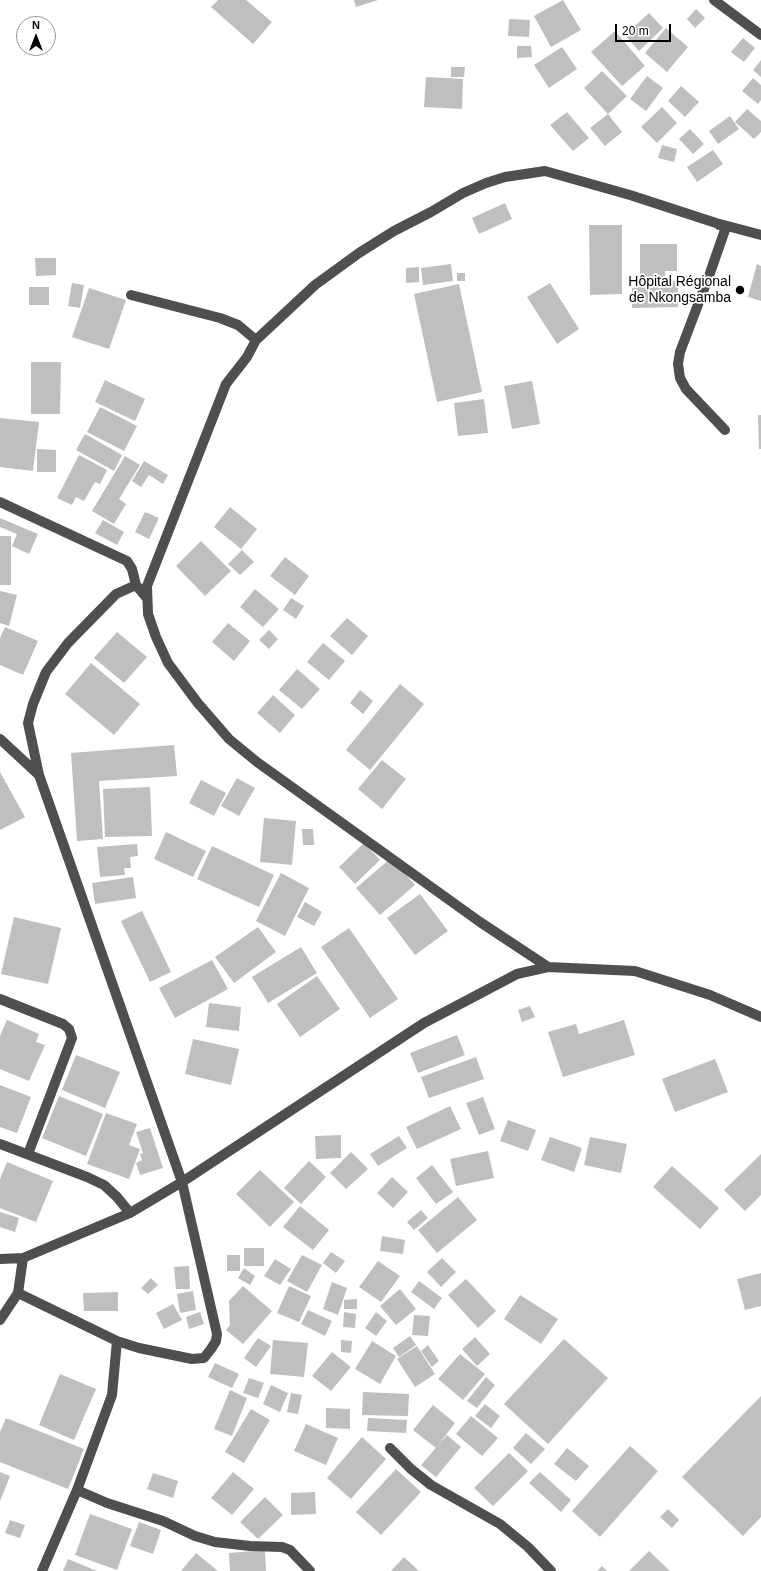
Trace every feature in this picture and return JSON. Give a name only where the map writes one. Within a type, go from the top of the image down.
[{"type":"street","points":[[714,0],[761,35]]},
{"type":"street","points":[[548,966],[480,922],[257,762],[229,739],[197,702],[168,663],[156,637],[148,614],[146,596],[147,586],[226,384],[247,357],[256,340],[315,285],[359,252],[463,193],[505,177],[544,171],[630,195],[716,223],[761,235]]},
{"type":"street","points":[[716,223],[726,227],[680,352],[678,364],[680,378],[686,389],[725,430]]},
{"type":"street","points":[[131,295],[220,318],[238,325],[256,340]]},
{"type":"street","points":[[0,502],[127,561],[132,569],[136,585],[146,596]]},
{"type":"street","points":[[18,1293],[117,1341],[139,1348],[192,1359],[204,1358],[216,1342],[217,1334],[182,1182],[39,775],[28,722],[33,704],[46,672],[68,643],[116,594],[136,585]]},
{"type":"street","points":[[0,739],[39,775]]},
{"type":"street","points":[[0,1259],[23,1258],[130,1213],[182,1182],[424,1024],[517,974],[548,966],[635,972],[710,995],[761,1017]]},
{"type":"street","points":[[0,999],[63,1024],[69,1029],[72,1038],[28,1154]]},
{"type":"street","points":[[0,1144],[104,1185],[130,1213]]},
{"type":"street","points":[[0,1320],[18,1293],[23,1258]]},
{"type":"street","points":[[42,1571],[77,1490],[112,1395],[117,1341]]},
{"type":"street","points":[[390,1448],[411,1469],[431,1485],[500,1524],[528,1547],[552,1571]]},
{"type":"street","points":[[77,1490],[107,1503],[163,1521],[195,1536],[215,1542],[250,1546],[282,1547],[290,1550],[310,1571]]},
{"type":"building","points":[[218,0],[246,0],[272,22],[253,44],[211,7]]},
{"type":"building","points":[[354,0],[378,0],[356,7]]},
{"type":"building","points":[[563,0],[581,30],[551,47],[534,16]]},
{"type":"building","points":[[696,9],[705,18],[695,28],[687,19]]},
{"type":"building","points":[[649,13],[663,28],[639,51],[625,35]]},
{"type":"building","points":[[509,19],[530,20],[529,37],[508,36]]},
{"type":"building","points":[[666,28],[688,47],[667,72],[645,53]]},
{"type":"building","points":[[615,31],[645,66],[622,86],[591,52]]},
{"type":"building","points":[[743,38],[755,48],[744,62],[731,52]]},
{"type":"building","points":[[517,46],[531,46],[532,57],[517,58]]},
{"type":"building","points":[[562,47],[577,69],[549,88],[534,65]]},
{"type":"building","points":[[761,60],[761,77],[753,70]]},
{"type":"building","points":[[451,67],[465,67],[464,77],[451,77]]},
{"type":"building","points":[[602,71],[627,96],[608,114],[584,88]]},
{"type":"building","points":[[647,76],[663,88],[646,111],[630,99]]},
{"type":"building","points":[[426,77],[463,79],[462,109],[424,107]]},
{"type":"building","points":[[753,78],[761,85],[761,100],[758,104],[742,91]]},
{"type":"building","points":[[681,86],[699,102],[685,117],[668,101]]},
{"type":"building","points":[[662,107],[677,123],[657,143],[641,127]]},
{"type":"building","points":[[747,109],[761,121],[761,132],[754,139],[735,122]]},
{"type":"building","points":[[567,112],[589,138],[573,151],[550,125]]},
{"type":"building","points":[[608,114],[622,132],[605,146],[590,128]]},
{"type":"building","points":[[730,116],[739,129],[718,144],[709,131]]},
{"type":"building","points":[[690,129],[704,144],[693,154],[679,139]]},
{"type":"building","points":[[662,145],[677,149],[674,162],[658,158]]},
{"type":"building","points":[[713,150],[723,164],[697,182],[687,167]]},
{"type":"building","points":[[505,203],[512,219],[479,234],[472,218]]},
{"type":"building","points":[[589,225],[622,225],[622,294],[590,295]]},
{"type":"building","points":[[640,244],[677,244],[677,271],[665,271],[665,281],[678,281],[678,307],[632,308],[632,288],[640,287]]},
{"type":"building","points":[[35,258],[56,258],[56,275],[36,276]]},
{"type":"building","points":[[451,264],[453,281],[423,285],[421,268]]},
{"type":"building","points":[[757,264],[761,266],[761,301],[748,297]]},
{"type":"building","points":[[419,267],[419,282],[406,283],[406,268]]},
{"type":"building","points":[[457,273],[465,273],[465,281],[457,281]]},
{"type":"building","points":[[72,283],[84,285],[80,308],[68,306]]},
{"type":"building","points":[[550,283],[579,329],[557,344],[527,297]]},
{"type":"building","points":[[459,284],[482,392],[437,402],[414,294]]},
{"type":"building","points":[[29,287],[49,287],[49,305],[29,305]]},
{"type":"building","points":[[89,288],[126,300],[109,349],[72,337]]},
{"type":"building","points":[[31,362],[61,362],[60,414],[31,414]]},
{"type":"building","points":[[105,380],[145,399],[135,421],[95,402]]},
{"type":"building","points":[[532,381],[540,424],[512,429],[504,386]]},
{"type":"building","points":[[484,399],[488,433],[458,436],[454,403]]},
{"type":"building","points":[[100,407],[137,426],[124,451],[87,432]]},
{"type":"building","points":[[758,415],[761,415],[761,449],[759,449]]},
{"type":"building","points":[[0,418],[39,422],[33,471],[0,467]]},
{"type":"building","points":[[85,434],[122,455],[114,471],[76,450]]},
{"type":"building","points":[[37,449],[56,450],[56,472],[37,472]]},
{"type":"building","points":[[79,455],[107,470],[100,484],[95,482],[84,501],[76,497],[72,505],[57,498]]},
{"type":"building","points":[[125,456],[140,465],[119,499],[126,504],[114,524],[92,511]]},
{"type":"building","points":[[144,461],[168,475],[163,484],[149,475],[141,487],[132,481]]},
{"type":"building","points":[[230,507],[257,529],[241,549],[214,527]]},
{"type":"building","points":[[145,512],[159,518],[149,539],[135,532]]},
{"type":"building","points":[[0,518],[38,534],[29,554],[12,546],[17,534],[0,527]]},
{"type":"building","points":[[103,520],[124,532],[117,545],[95,533]]},
{"type":"building","points":[[0,536],[11,536],[11,585],[0,585]]},
{"type":"building","points":[[201,541],[231,571],[205,596],[176,566]]},
{"type":"building","points":[[242,550],[254,562],[240,575],[228,564]]},
{"type":"building","points":[[285,557],[309,576],[295,595],[270,576]]},
{"type":"building","points":[[255,589],[279,609],[263,627],[240,607]]},
{"type":"building","points":[[0,591],[17,595],[9,626],[0,623]]},
{"type":"building","points":[[291,598],[304,606],[296,619],[283,610]]},
{"type":"building","points":[[347,618],[368,636],[352,655],[330,636]]},
{"type":"building","points":[[228,623],[250,641],[234,661],[212,642]]},
{"type":"building","points":[[5,627],[38,641],[23,675],[0,665],[0,638]]},
{"type":"building","points":[[269,630],[278,639],[269,649],[259,640]]},
{"type":"building","points":[[117,632],[147,657],[124,683],[94,658]]},
{"type":"building","points":[[323,643],[345,661],[329,680],[307,662]]},
{"type":"building","points":[[91,663],[140,704],[114,735],[65,694]]},
{"type":"building","points":[[297,669],[320,689],[302,709],[279,690]]},
{"type":"building","points":[[400,684],[424,704],[370,770],[346,750]]},
{"type":"building","points":[[360,690],[373,701],[363,714],[350,703]]},
{"type":"building","points":[[273,695],[295,715],[280,733],[257,713]]},
{"type":"building","points":[[174,745],[177,776],[99,781],[103,839],[77,841],[71,753]]},
{"type":"building","points":[[382,760],[406,779],[382,809],[358,789]]},
{"type":"building","points":[[0,772],[25,817],[0,830]]},
{"type":"building","points":[[237,778],[255,788],[239,816],[221,806]]},
{"type":"building","points":[[201,780],[226,793],[214,816],[189,803]]},
{"type":"building","points":[[150,787],[152,836],[105,837],[103,789]]},
{"type":"building","points":[[264,818],[296,821],[292,865],[260,862]]},
{"type":"building","points":[[302,829],[313,829],[314,845],[303,845]]},
{"type":"building","points":[[166,832],[206,851],[193,877],[154,859]]},
{"type":"building","points":[[364,843],[380,860],[355,884],[339,867]]},
{"type":"building","points":[[137,844],[138,856],[130,857],[131,868],[124,868],[125,875],[100,877],[97,847]]},
{"type":"building","points":[[212,846],[274,875],[259,907],[197,879]]},
{"type":"building","points":[[391,858],[415,885],[380,915],[356,888]]},
{"type":"building","points":[[281,873],[309,888],[285,936],[256,921]]},
{"type":"building","points":[[133,877],[136,898],[95,904],[92,883]]},
{"type":"building","points":[[420,894],[448,931],[415,955],[387,918]]},
{"type":"building","points":[[305,902],[322,912],[314,926],[297,917]]},
{"type":"building","points":[[142,911],[171,972],[150,982],[121,921]]},
{"type":"building","points":[[14,917],[61,928],[48,984],[1,974]]},
{"type":"building","points":[[258,927],[276,952],[234,983],[215,957]]},
{"type":"building","points":[[349,928],[398,999],[370,1018],[321,947]]},
{"type":"building","points":[[301,947],[317,973],[268,1003],[252,977]]},
{"type":"building","points":[[212,960],[228,989],[175,1018],[159,988]]},
{"type":"building","points":[[317,976],[340,1009],[300,1037],[277,1004]]},
{"type":"building","points":[[209,1003],[241,1007],[239,1031],[206,1027]]},
{"type":"building","points":[[530,1006],[535,1017],[522,1022],[518,1010]]},
{"type":"building","points":[[7,1020],[39,1034],[36,1042],[45,1045],[29,1081],[0,1069],[0,1036]]},
{"type":"building","points":[[624,1020],[635,1055],[563,1077],[548,1032],[576,1024],[579,1034]]},
{"type":"building","points":[[457,1035],[465,1055],[418,1073],[410,1053]]},
{"type":"building","points":[[193,1039],[239,1049],[231,1085],[185,1074]]},
{"type":"building","points":[[76,1055],[120,1072],[105,1108],[62,1090]]},
{"type":"building","points":[[476,1057],[484,1079],[429,1098],[421,1077]]},
{"type":"building","points":[[715,1059],[728,1092],[675,1112],[662,1079]]},
{"type":"building","points":[[0,1085],[31,1097],[17,1133],[0,1127]]},
{"type":"building","points":[[59,1096],[103,1114],[86,1156],[42,1138]]},
{"type":"building","points":[[483,1097],[495,1129],[479,1135],[466,1103]]},
{"type":"building","points":[[450,1106],[461,1129],[417,1149],[406,1127]]},
{"type":"building","points":[[106,1113],[137,1124],[129,1145],[140,1149],[129,1179],[87,1164]]},
{"type":"building","points":[[508,1120],[536,1130],[528,1151],[500,1141]]},
{"type":"building","points":[[150,1128],[163,1168],[140,1175],[136,1163],[142,1160],[140,1154],[143,1153],[136,1132]]},
{"type":"building","points":[[341,1135],[341,1158],[316,1159],[315,1136]]},
{"type":"building","points":[[399,1136],[407,1148],[378,1166],[370,1154]]},
{"type":"building","points":[[550,1137],[582,1148],[574,1172],[541,1160]]},
{"type":"building","points":[[590,1137],[627,1144],[621,1173],[584,1165]]},
{"type":"building","points":[[488,1151],[494,1178],[456,1186],[450,1159]]},
{"type":"building","points":[[351,1152],[368,1169],[346,1189],[330,1173]]},
{"type":"building","points":[[761,1154],[761,1195],[745,1211],[724,1190]]},
{"type":"building","points":[[309,1161],[326,1177],[301,1204],[284,1188]]},
{"type":"building","points":[[7,1162],[53,1181],[36,1222],[0,1208],[0,1179]]},
{"type":"building","points":[[432,1165],[453,1192],[436,1204],[416,1178]]},
{"type":"building","points":[[672,1166],[719,1208],[700,1229],[653,1187]]},
{"type":"building","points":[[260,1170],[294,1202],[270,1227],[236,1194]]},
{"type":"building","points":[[392,1177],[408,1192],[393,1208],[377,1193]]},
{"type":"building","points":[[458,1197],[477,1220],[437,1253],[418,1230]]},
{"type":"building","points":[[300,1206],[329,1230],[313,1250],[283,1227]]},
{"type":"building","points":[[421,1210],[428,1218],[414,1230],[407,1222]]},
{"type":"building","points":[[0,1212],[19,1218],[15,1232],[0,1227]]},
{"type":"building","points":[[382,1236],[405,1240],[403,1254],[380,1251]]},
{"type":"building","points":[[244,1248],[264,1248],[264,1266],[244,1266]]},
{"type":"building","points":[[331,1252],[345,1261],[336,1273],[323,1263]]},
{"type":"building","points":[[227,1255],[240,1255],[240,1271],[227,1271]]},
{"type":"building","points":[[302,1255],[322,1265],[307,1292],[287,1281]]},
{"type":"building","points":[[442,1258],[456,1272],[441,1287],[427,1272]]},
{"type":"building","points":[[275,1259],[291,1269],[280,1285],[264,1276]]},
{"type":"building","points":[[378,1261],[400,1276],[381,1302],[359,1287]]},
{"type":"building","points":[[189,1266],[190,1289],[176,1289],[174,1267]]},
{"type":"building","points":[[244,1268],[255,1276],[250,1285],[238,1278]]},
{"type":"building","points":[[761,1273],[761,1306],[745,1310],[737,1279]]},
{"type":"building","points":[[151,1278],[158,1285],[148,1294],[141,1288]]},
{"type":"building","points":[[466,1279],[496,1311],[478,1328],[448,1295]]},
{"type":"building","points":[[419,1281],[442,1298],[434,1309],[411,1292]]},
{"type":"building","points":[[332,1282],[347,1288],[338,1315],[323,1309]]},
{"type":"building","points":[[243,1286],[272,1311],[243,1344],[226,1330],[230,1325],[229,1301]]},
{"type":"building","points":[[289,1286],[311,1296],[299,1322],[277,1313]]},
{"type":"building","points":[[400,1289],[416,1309],[396,1325],[380,1306]]},
{"type":"building","points":[[193,1291],[196,1310],[180,1313],[177,1294]]},
{"type":"building","points":[[118,1292],[118,1311],[84,1311],[83,1293]]},
{"type":"building","points":[[520,1295],[558,1319],[541,1344],[504,1319]]},
{"type":"building","points":[[357,1299],[357,1309],[344,1309],[344,1300]]},
{"type":"building","points":[[173,1304],[182,1320],[164,1329],[156,1313]]},
{"type":"building","points":[[308,1310],[332,1321],[325,1336],[301,1324]]},
{"type":"building","points":[[200,1312],[204,1324],[189,1329],[186,1317]]},
{"type":"building","points":[[344,1312],[356,1314],[355,1328],[343,1327]]},
{"type":"building","points":[[376,1312],[387,1321],[376,1336],[365,1328]]},
{"type":"building","points":[[414,1315],[430,1316],[428,1336],[412,1335]]},
{"type":"building","points":[[410,1336],[416,1345],[399,1357],[393,1348]]},
{"type":"building","points":[[475,1337],[490,1354],[477,1366],[462,1349]]},
{"type":"building","points":[[258,1338],[271,1346],[256,1367],[244,1358]]},
{"type":"building","points":[[564,1339],[608,1378],[548,1444],[504,1404]]},
{"type":"building","points":[[273,1340],[308,1343],[304,1377],[270,1374]]},
{"type":"building","points":[[341,1340],[352,1341],[351,1353],[341,1352]]},
{"type":"building","points":[[372,1341],[396,1356],[380,1384],[355,1369]]},
{"type":"building","points":[[428,1345],[439,1361],[432,1367],[421,1351]]},
{"type":"building","points":[[417,1346],[435,1374],[415,1387],[397,1359]]},
{"type":"building","points":[[332,1352],[351,1367],[331,1391],[312,1376]]},
{"type":"building","points":[[460,1354],[485,1374],[463,1400],[438,1379]]},
{"type":"building","points":[[215,1363],[239,1374],[232,1388],[208,1377]]},
{"type":"building","points":[[60,1374],[96,1389],[74,1440],[39,1425]]},
{"type":"building","points":[[486,1377],[495,1385],[477,1408],[467,1401]]},
{"type":"building","points":[[249,1378],[264,1383],[258,1398],[243,1393]]},
{"type":"building","points":[[271,1385],[288,1393],[280,1412],[263,1404]]},
{"type":"building","points":[[230,1390],[247,1398],[232,1436],[214,1429]]},
{"type":"building","points":[[363,1392],[409,1394],[408,1416],[362,1415]]},
{"type":"building","points":[[291,1393],[302,1395],[298,1414],[287,1412]]},
{"type":"building","points":[[761,1396],[761,1517],[743,1536],[682,1477]]},
{"type":"building","points":[[485,1404],[500,1416],[491,1428],[475,1416]]},
{"type":"building","points":[[433,1405],[455,1423],[436,1448],[413,1430]]},
{"type":"building","points":[[326,1408],[350,1409],[350,1429],[326,1428]]},
{"type":"building","points":[[251,1409],[270,1420],[244,1463],[225,1452]]},
{"type":"building","points":[[471,1416],[498,1438],[482,1456],[456,1434]]},
{"type":"building","points":[[6,1418],[84,1449],[68,1489],[0,1462],[0,1432]]},
{"type":"building","points":[[368,1418],[407,1420],[406,1433],[367,1431]]},
{"type":"building","points":[[306,1424],[338,1438],[326,1465],[294,1451]]},
{"type":"building","points":[[526,1433],[545,1449],[531,1464],[513,1448]]},
{"type":"building","points":[[447,1435],[461,1447],[436,1477],[421,1465]]},
{"type":"building","points":[[362,1437],[386,1459],[351,1499],[327,1478]]},
{"type":"building","points":[[630,1446],[658,1471],[600,1537],[572,1511]]},
{"type":"building","points":[[567,1448],[589,1466],[576,1481],[554,1464]]},
{"type":"building","points":[[509,1453],[528,1471],[493,1506],[474,1488]]},
{"type":"building","points":[[396,1469],[421,1492],[381,1535],[356,1512]]},
{"type":"building","points":[[0,1472],[10,1476],[0,1501]]},
{"type":"building","points":[[233,1472],[254,1489],[232,1515],[211,1498]]},
{"type":"building","points":[[540,1472],[571,1500],[561,1512],[529,1483]]},
{"type":"building","points":[[153,1473],[178,1481],[173,1498],[147,1489]]},
{"type":"building","points":[[315,1492],[316,1514],[291,1515],[291,1493]]},
{"type":"building","points":[[265,1497],[283,1515],[258,1539],[240,1522]]},
{"type":"building","points":[[668,1509],[679,1520],[672,1528],[660,1517]]},
{"type":"building","points":[[90,1514],[132,1529],[117,1570],[75,1555]]},
{"type":"building","points":[[10,1520],[25,1525],[20,1538],[5,1533]]},
{"type":"building","points":[[139,1522],[161,1530],[153,1554],[130,1546]]},
{"type":"building","points":[[265,1550],[266,1571],[230,1571],[229,1553]]},
{"type":"building","points":[[649,1551],[670,1571],[629,1571]]},
{"type":"building","points":[[196,1553],[218,1571],[181,1571]]},
{"type":"building","points":[[404,1557],[419,1571],[391,1571]]},
{"type":"building","points":[[68,1559],[97,1571],[63,1571]]},
{"type":"building","points":[[602,1566],[607,1571],[597,1571]]},
{"type":"place","name":"Hôpital Régional de Nkongsamba","points":[[740,290]]}]
